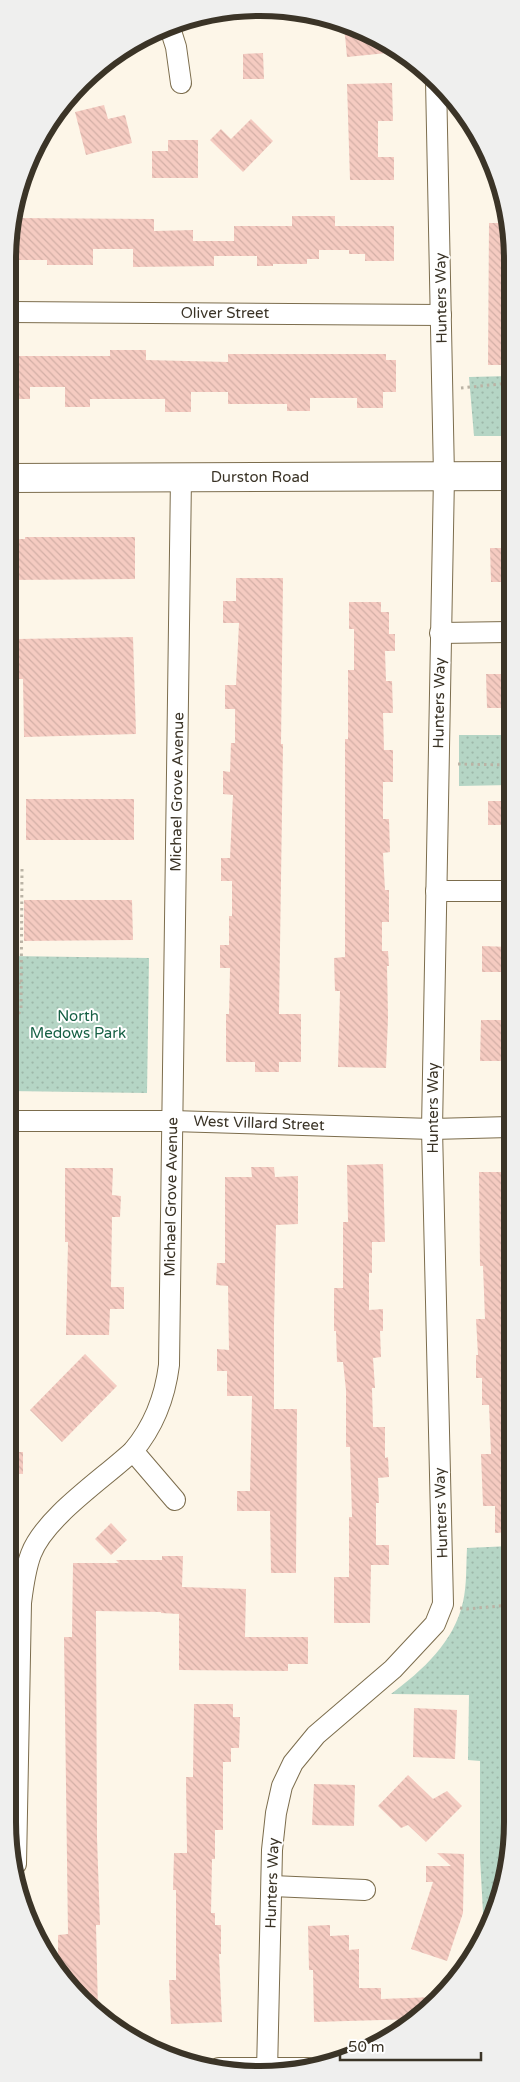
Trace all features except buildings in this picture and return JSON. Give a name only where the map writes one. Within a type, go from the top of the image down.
[{"type":"main road","name":"Durston Road","points":[[16,478],[504,476]]},
{"type":"street","points":[[172,33],[176,47],[181,83]]},
{"type":"street","name":"Hunters Way","points":[[267,2066],[272,1850],[276,1813],[282,1786],[294,1763],[316,1735],[393,1669],[435,1624],[443,1604],[432,1129],[444,476],[436,92]]},
{"type":"street","name":"Oliver Street","points":[[16,312],[441,315]]},
{"type":"street","name":"Michael Grove Avenue","points":[[17,1832],[21,1603],[24,1578],[32,1553],[38,1540],[55,1518],[133,1451],[144,1438],[156,1415],[167,1383],[169,1365],[181,477]]},
{"type":"street","points":[[440,633],[504,632]]},
{"type":"street","points":[[436,891],[504,890]]},
{"type":"street","name":"West Villard Street","points":[[16,1121],[172,1121],[432,1129],[504,1127]]},
{"type":"street","points":[[133,1451],[175,1500]]},
{"type":"street","points":[[272,1886],[365,1890]]},
{"type":"path","points":[[442,390],[504,384]]},
{"type":"path","points":[[438,764],[504,765]]},
{"type":"path","points":[[16,1018],[21,1010],[22,869]]},
{"type":"path","points":[[16,978],[21,987]]},
{"type":"path","points":[[443,1604],[467,1609],[504,1606]]},
{"type":"green space","points":[[504,376],[504,436],[474,436],[469,377]]},
{"type":"green space","points":[[459,735],[504,735],[504,785],[459,786]]},
{"type":"green space","name":"North Medows Park","points":[[16,956],[149,958],[147,1093],[16,1091]]},
{"type":"green space","points":[[504,1546],[504,1822],[499,1870],[483,1919],[480,1858],[480,1761],[468,1760],[469,1695],[391,1694],[436,1654],[452,1630],[463,1602],[466,1582],[467,1548]]}]
